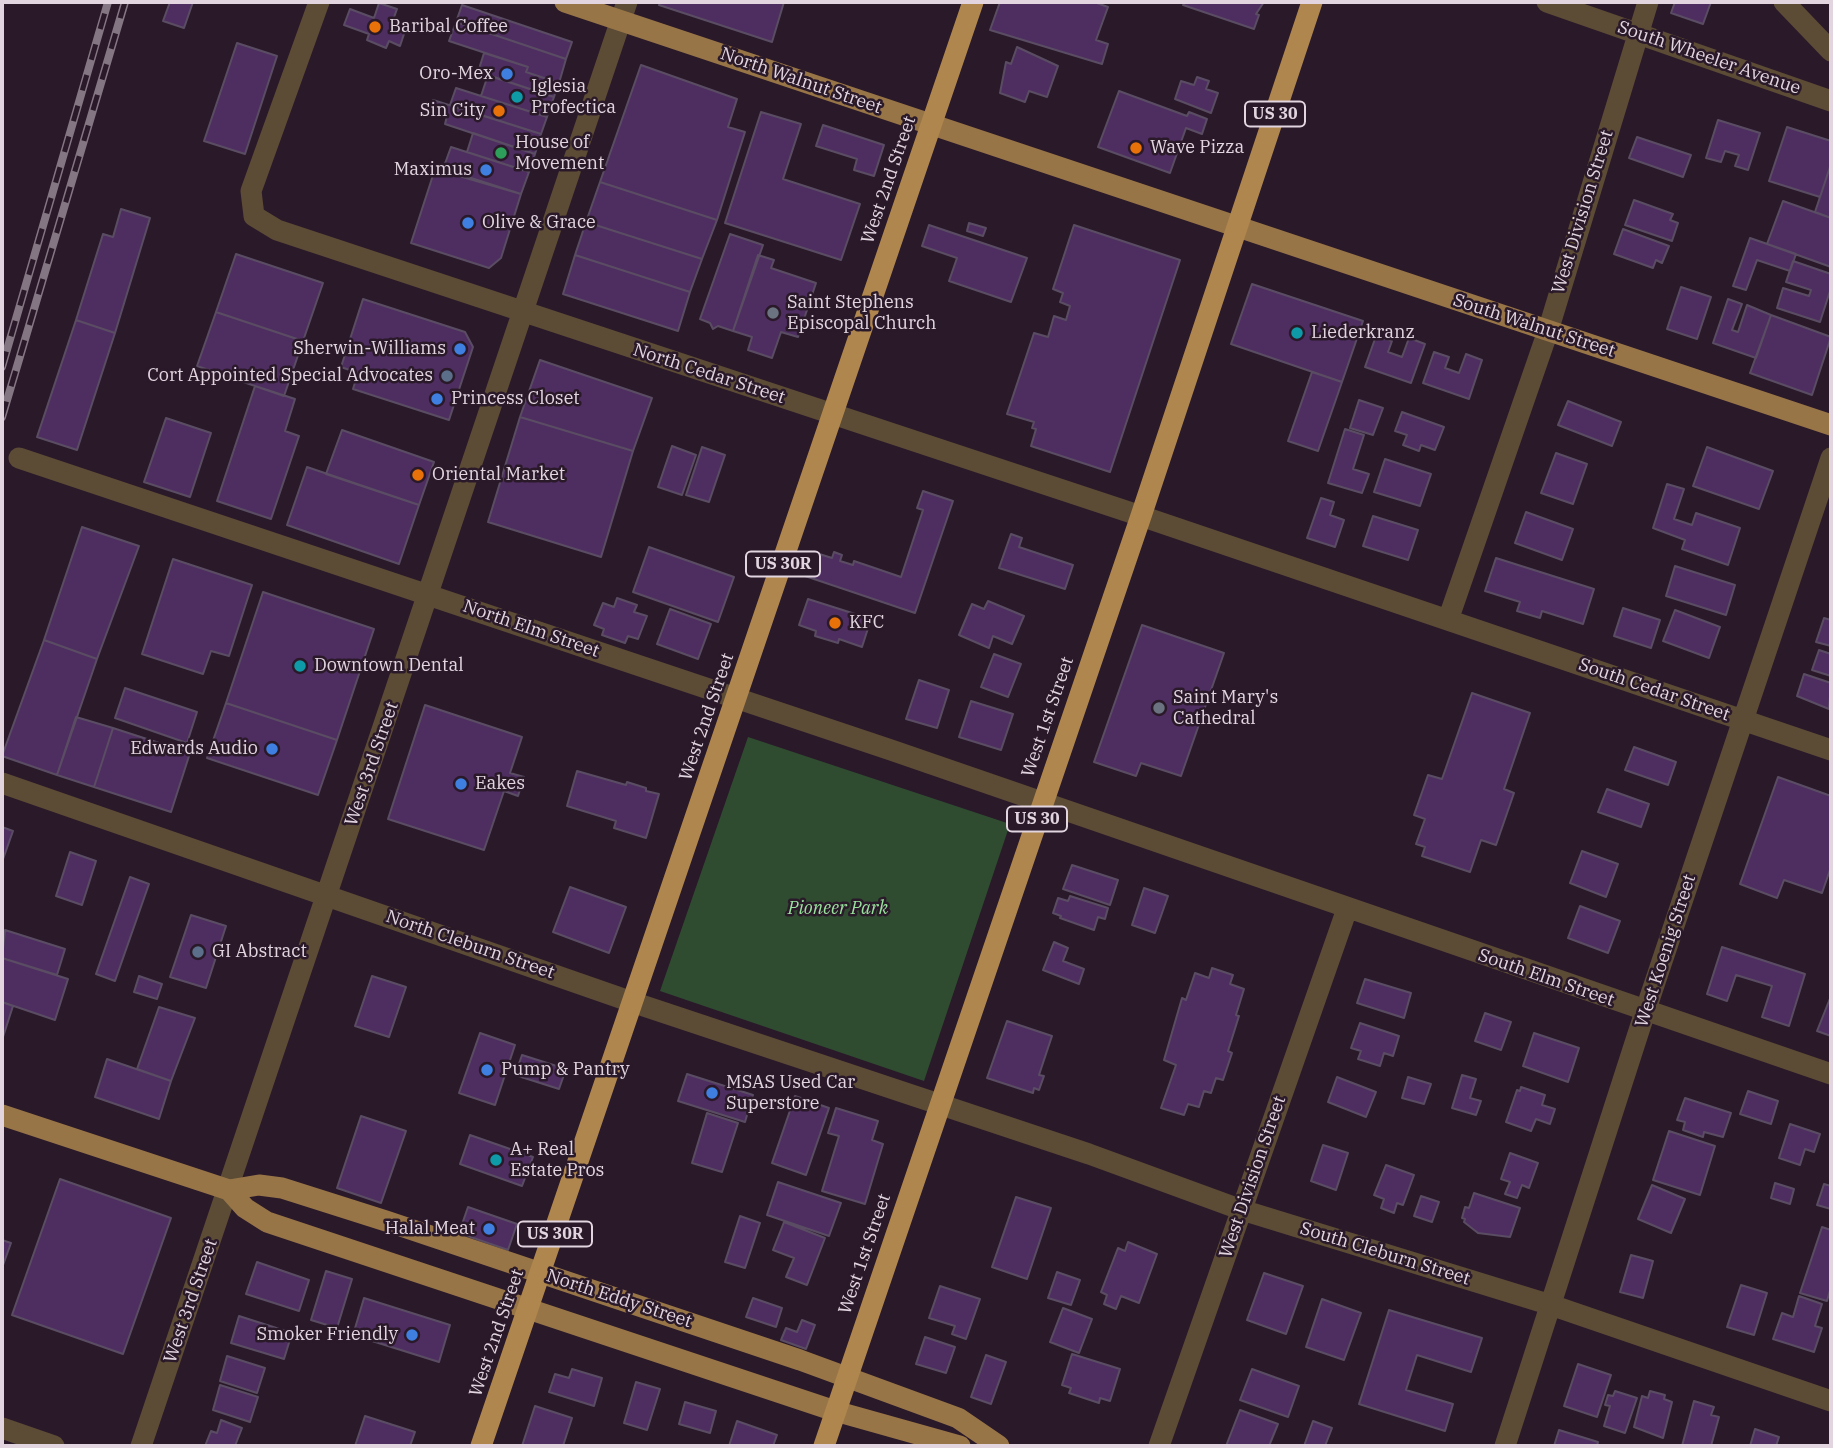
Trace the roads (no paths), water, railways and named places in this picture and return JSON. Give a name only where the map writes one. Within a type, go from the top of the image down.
[{"type":"highway","name":"West 2nd Street","points":[[481,1446],[738,699],[973,2]]},
{"type":"highway","name":"West 1st Street","points":[[824,1446],[1141,516],[1312,2]]},
{"type":"main road","name":"North Walnut Street","points":[[565,2],[624,11],[932,125],[1237,226]]},
{"type":"main road","name":"South Walnut Street","points":[[1237,226],[1831,425]]},
{"type":"main road","name":"North Eddy Street","points":[[2,1115],[229,1190],[259,1185],[282,1188],[542,1274],[958,1418],[988,1445]]},
{"type":"main road","name":"North Eddy Street","points":[[229,1190],[245,1208],[267,1222],[835,1411],[960,1446]]},
{"type":"street","name":"North Cedar Street","points":[[319,2],[251,191],[254,216],[277,230],[1141,516]]},
{"type":"street","name":"South Wheeler Avenue","points":[[1547,2],[1831,101]]},
{"type":"street","name":"West Division Street","points":[[1448,620],[1548,331],[1648,2]]},
{"type":"street","points":[[1784,2],[1831,51]]},
{"type":"street","name":"West 3rd Street","points":[[141,1446],[624,11]]},
{"type":"street","name":"North Elm Street","points":[[19,458],[1043,802]]},
{"type":"street","name":"West Koenig Street","points":[[1505,1446],[1645,1012],[1831,458]]},
{"type":"street","points":[[1141,516],[1448,620]]},
{"type":"street","name":"South Cedar Street","points":[[1448,620],[1831,750]]},
{"type":"street","name":"North Cleburn Street","points":[[2,783],[632,1002],[939,1105]]},
{"type":"street","points":[[1043,802],[1347,909]]},
{"type":"street","name":"West Division Street","points":[[1159,1446],[1347,909]]},
{"type":"street","name":"South Elm Street","points":[[1347,909],[1831,1074]]},
{"type":"street","name":"South Cleburn Street","points":[[939,1105],[1088,1154],[1241,1210],[1551,1305],[1831,1401]]},
{"type":"street","points":[[2,1428],[54,1446]]},
{"type":"railway","points":[[2,367],[108,2]]},
{"type":"railway","points":[[2,417],[125,2]]},
{"type":"place","name":"Baribal Coffee","points":[[375,27]]},
{"type":"place","name":"Oro-Mex","points":[[507,74]]},
{"type":"place","name":"Iglesia Profectica","points":[[517,97]]},
{"type":"place","name":"Sin City","points":[[499,111]]},
{"type":"place","name":"Wave Pizza","points":[[1136,148]]},
{"type":"place","name":"House of Movement","points":[[501,153]]},
{"type":"place","name":"Maximus","points":[[486,170]]},
{"type":"place","name":"Olive & Grace","points":[[468,223]]},
{"type":"place","name":"Saint Stephens Episcopal Church","points":[[773,313]]},
{"type":"place","name":"Liederkranz","points":[[1297,333]]},
{"type":"place","name":"Sherwin-Williams","points":[[460,349]]},
{"type":"place","name":"Cort Appointed Special Advocates","points":[[447,376]]},
{"type":"place","name":"Princess Closet","points":[[437,399]]},
{"type":"place","name":"Oriental Market","points":[[418,475]]},
{"type":"place","name":"KFC","points":[[835,623]]},
{"type":"place","name":"Downtown Dental","points":[[300,666]]},
{"type":"place","name":"Saint Mary's Cathedral","points":[[1159,708]]},
{"type":"place","name":"Edwards Audio","points":[[272,749]]},
{"type":"place","name":"Eakes","points":[[461,784]]},
{"type":"place","name":"GI Abstract","points":[[198,952]]},
{"type":"place","name":"Pump & Pantry","points":[[487,1070]]},
{"type":"place","name":"MSAS Used Car Superstore","points":[[712,1093]]},
{"type":"place","name":"A+ Real Estate Pros","points":[[496,1160]]},
{"type":"place","name":"Halal Meat","points":[[489,1229]]},
{"type":"place","name":"Smoker Friendly","points":[[412,1335]]},
{"type":"park label","name":"Pioneer Park","points":[[838,909]]}]
